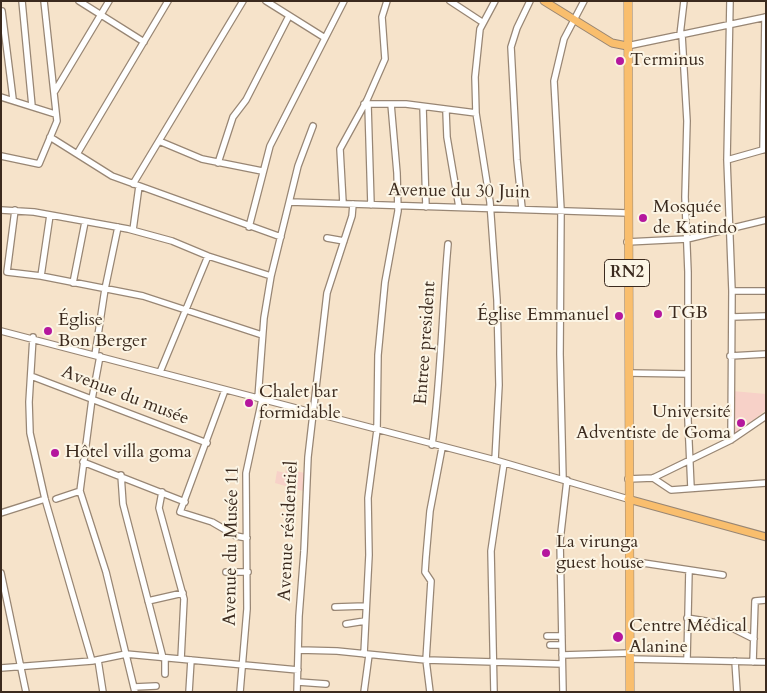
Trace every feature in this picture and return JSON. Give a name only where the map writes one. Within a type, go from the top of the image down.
[{"type":"highway","name":"RN2","points":[[628,1],[627,242],[630,692]]},
{"type":"main road","points":[[549,3],[572,21],[612,43],[628,46]]},
{"type":"main road","points":[[628,499],[766,536]]},
{"type":"street","points":[[22,1],[32,106]]},
{"type":"street","points":[[79,1],[144,42]]},
{"type":"street","points":[[55,91],[109,1]]},
{"type":"street","points":[[78,154],[168,1]]},
{"type":"street","points":[[133,230],[136,185],[159,141],[243,1]]},
{"type":"street","points":[[266,1],[325,38]]},
{"type":"street","points":[[249,227],[262,171],[276,133],[344,1]]},
{"type":"street","points":[[342,203],[340,149],[366,104],[385,59],[382,17],[387,1]]},
{"type":"street","points":[[450,1],[482,22]]},
{"type":"street","points":[[495,1],[482,22],[475,77],[476,113],[490,208],[497,300],[499,386],[495,460]]},
{"type":"street","points":[[522,208],[517,160],[511,47],[517,28],[530,1]]},
{"type":"street","points":[[564,692],[562,664],[563,587],[560,541],[565,480],[560,354],[561,210],[554,81],[560,54],[572,21],[584,1]]},
{"type":"street","points":[[684,1],[681,35],[686,108],[685,197],[688,240],[688,459],[691,488]]},
{"type":"street","points":[[730,1],[727,160],[732,291],[730,356],[731,440]]},
{"type":"street","points":[[1,156],[38,165],[57,121],[55,114],[55,91],[42,2]]},
{"type":"street","points":[[2,11],[13,99]]},
{"type":"street","points":[[218,163],[233,117],[246,100],[288,16]]},
{"type":"street","points":[[628,46],[765,17],[765,150],[727,160]]},
{"type":"street","points":[[1,97],[13,99],[55,114]]},
{"type":"street","points":[[366,104],[391,104],[476,113]]},
{"type":"street","points":[[366,104],[371,205]]},
{"type":"street","points":[[364,692],[367,654],[365,606],[369,555],[368,498],[377,430],[380,336],[386,282],[394,242],[398,207],[398,173],[391,104]]},
{"type":"street","points":[[423,107],[426,207]]},
{"type":"street","points":[[446,111],[447,136],[458,207]]},
{"type":"street","name":"Avenue du Musée 11","points":[[240,692],[248,572],[247,468],[260,398],[262,335],[271,276],[300,160],[313,126]]},
{"type":"street","points":[[50,138],[112,176],[281,237]]},
{"type":"street","points":[[159,141],[218,163],[262,171]]},
{"type":"street","name":"Avenue du 30 Juin","points":[[290,202],[398,207],[522,208],[628,213]]},
{"type":"street","name":"Avenue résidentiel","points":[[297,692],[308,457],[327,293],[344,241],[353,204]]},
{"type":"street","points":[[1,210],[15,210],[133,230],[172,241],[208,256],[271,276]]},
{"type":"street","points":[[15,210],[6,272],[41,276],[143,296],[186,312],[262,335]]},
{"type":"street","points":[[41,276],[50,216]]},
{"type":"street","points":[[627,242],[688,240],[766,220]]},
{"type":"street","points":[[72,283],[85,222]]},
{"type":"street","points":[[118,227],[105,289],[80,491],[106,572],[134,689],[156,686]]},
{"type":"street","points":[[327,238],[344,241]]},
{"type":"street","name":"Entree president","points":[[432,444],[440,381],[448,244]]},
{"type":"street","points":[[160,372],[208,256]]},
{"type":"street","points":[[732,291],[766,291]]},
{"type":"street","points":[[732,317],[766,316]]},
{"type":"street","points":[[1,331],[33,337],[442,448],[495,460],[628,499]]},
{"type":"street","points":[[33,337],[30,433],[45,499],[103,692]]},
{"type":"street","points":[[730,356],[766,354]]},
{"type":"street","points":[[629,373],[688,374]]},
{"type":"street","name":"Avenue du musée","points":[[31,376],[207,443]]},
{"type":"street","points":[[226,390],[180,512],[212,522],[236,536],[247,538]]},
{"type":"street","points":[[628,480],[654,478],[688,459],[731,440],[766,416]]},
{"type":"street","points":[[430,692],[426,660],[431,581],[425,572],[430,510],[442,448]]},
{"type":"street","points":[[83,462],[121,475],[184,502]]},
{"type":"street","points":[[494,692],[491,551],[504,463]]},
{"type":"street","points":[[121,475],[123,504],[164,658],[165,674]]},
{"type":"street","points":[[654,478],[671,490],[766,483]]},
{"type":"street","points":[[56,499],[80,491]]},
{"type":"street","points":[[162,492],[158,508],[183,593],[181,659]]},
{"type":"street","points":[[1,513],[45,499]]},
{"type":"street","points":[[630,561],[723,575]]},
{"type":"street","points":[[687,660],[689,570]]},
{"type":"street","points":[[226,572],[248,572]]},
{"type":"street","points":[[1,573],[12,616],[20,668],[26,692]]},
{"type":"street","points":[[148,601],[183,593]]},
{"type":"street","points":[[754,662],[755,601],[766,600]]},
{"type":"street","points":[[335,607],[365,606]]},
{"type":"street","points":[[687,618],[724,624],[754,639]]},
{"type":"street","points":[[346,624],[365,621]]},
{"type":"street","points":[[546,636],[562,636]]},
{"type":"street","points":[[550,645],[562,645]]},
{"type":"street","points":[[299,650],[426,660],[562,664]]},
{"type":"street","points":[[1,668],[95,661],[126,654],[298,670]]},
{"type":"street","points":[[562,655],[766,662]]},
{"type":"street","points":[[188,692],[191,660]]},
{"type":"street","points":[[735,661],[736,692]]},
{"type":"street","points":[[298,682],[326,684]]},
{"type":"shaded area","name":"Université Adventiste de Goma","points":[[732,391],[766,394],[766,410],[733,436]]},
{"type":"shaded area","points":[[286,469],[305,473],[303,491],[275,483],[277,471],[285,473]]},
{"type":"place","name":"Terminus","points":[[620,61]]},
{"type":"place","name":"Mosquée de Katindo","points":[[643,218]]},
{"type":"place","name":"TGB","points":[[658,314]]},
{"type":"place","name":"Église Emmanuel","points":[[619,316]]},
{"type":"place","name":"Église Bon Berger","points":[[48,331]]},
{"type":"place","name":"Chalet bar formidable","points":[[249,403]]},
{"type":"place","name":"Université Adventiste de Goma","points":[[741,423]]},
{"type":"place","name":"Hôtel villa goma","points":[[55,453]]},
{"type":"place","name":"La virunga guest house","points":[[546,553]]},
{"type":"place","name":"Centre Médical Alanine","points":[[618,637]]}]
